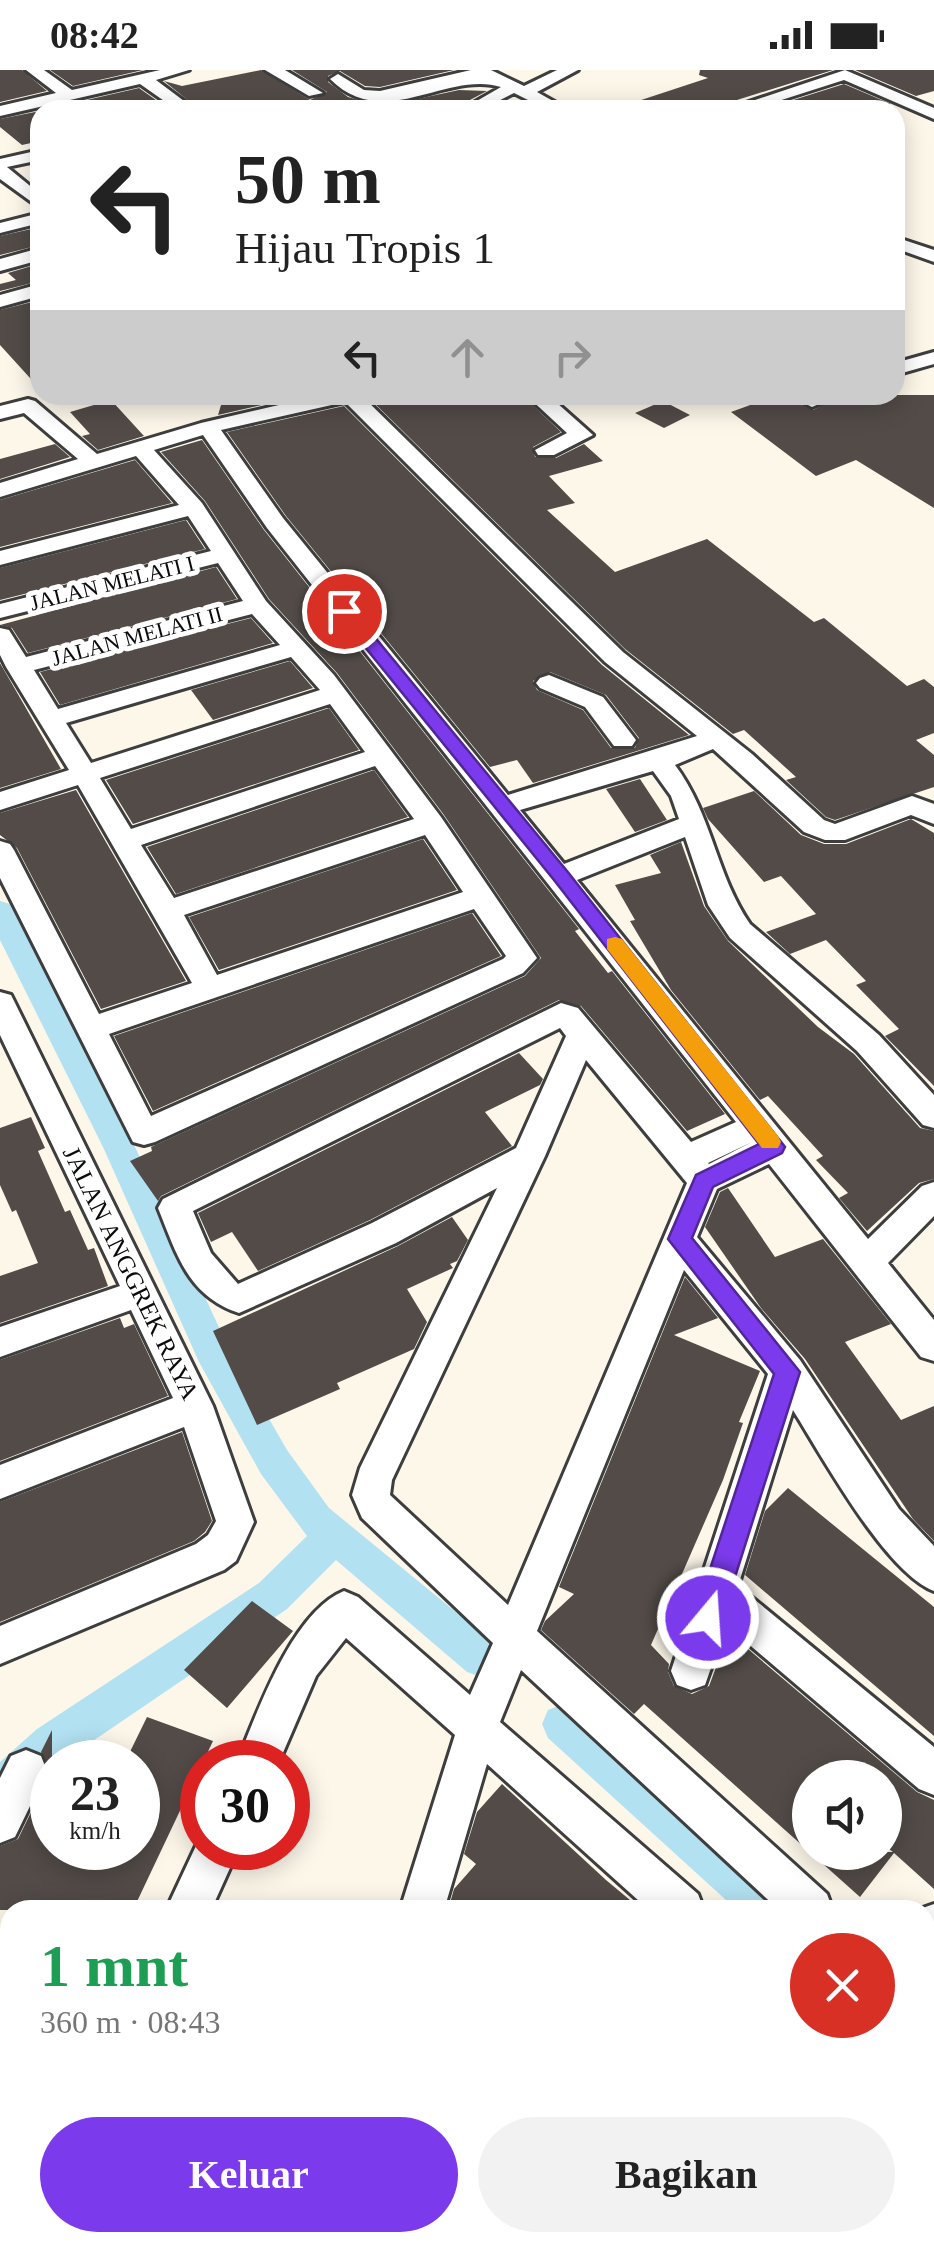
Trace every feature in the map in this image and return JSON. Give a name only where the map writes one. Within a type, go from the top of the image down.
[{"type":"street","points":[[34,70],[69,96]]},
{"type":"street","points":[[52,100],[181,70]]},
{"type":"street","points":[[274,70],[315,93]]},
{"type":"street","points":[[487,100],[517,84],[570,70]]},
{"type":"street","points":[[338,80],[360,94],[380,96],[481,71],[517,84],[544,100]]},
{"type":"street","points":[[765,100],[846,75],[902,100]]},
{"type":"street","points":[[143,79],[173,100]]},
{"type":"street","points":[[905,101],[934,114]]},
{"type":"street","points":[[0,112],[30,105]]},
{"type":"street","points":[[0,167],[30,158]]},
{"type":"street","points":[[0,167],[30,187]]},
{"type":"street","points":[[0,196],[30,188]]},
{"type":"street","points":[[0,228],[30,225]]},
{"type":"street","points":[[905,246],[934,256]]},
{"type":"street","points":[[0,266],[30,257]]},
{"type":"street","points":[[0,302],[30,293]]},
{"type":"street","points":[[905,366],[934,358]]},
{"type":"street","points":[[0,412],[28,405],[94,462]]},
{"type":"street","points":[[207,405],[208,427],[274,523],[934,1346]]},
{"type":"street","points":[[0,490],[208,427],[305,405]]},
{"type":"street","points":[[359,405],[556,603],[644,684],[716,739],[824,832],[835,834],[903,807],[922,808],[934,815]]},
{"type":"street","points":[[546,450],[582,435],[548,405]]},
{"type":"street","points":[[0,850],[144,1133],[514,966],[522,958],[431,823],[334,694],[256,605],[194,508],[142,448]]},
{"type":"street","points":[[0,558],[194,508]]},
{"type":"street","name":"JALAN MELATI I","points":[[0,611],[224,555]]},
{"type":"street","name":"JALAN MELATI II","points":[[18,667],[256,605]]},
{"type":"street","points":[[0,635],[167,910],[210,990]]},
{"type":"street","points":[[50,719],[297,648]]},
{"type":"street","points":[[549,682],[594,702],[623,740]]},
{"type":"street","points":[[594,702],[644,684]]},
{"type":"street","points":[[0,801],[334,694]]},
{"type":"street","points":[[502,806],[716,739]]},
{"type":"street","points":[[123,841],[378,756]]},
{"type":"street","points":[[662,759],[665,770],[684,795],[722,905],[740,932],[868,1043],[934,1116]]},
{"type":"street","points":[[167,910],[431,823]]},
{"type":"street","points":[[560,876],[692,824]]},
{"type":"street","points":[[92,1028],[481,896]]},
{"type":"street","name":"JALAN ANGGREK RAYA","points":[[0,1002],[196,1406],[235,1522],[233,1533],[222,1548],[195,1564],[0,1644]]},
{"type":"street","points":[[529,1156],[384,1234],[238,1299],[224,1297],[214,1285],[175,1208],[558,1014],[565,1014],[695,1170]]},
{"type":"street","points":[[581,1036],[529,1156],[373,1480],[371,1495],[375,1506],[510,1648],[685,1791],[800,1900]]},
{"type":"street","points":[[695,1170],[766,1136]]},
{"type":"street","points":[[425,1900],[484,1714],[680,1239],[695,1170]]},
{"type":"street","points":[[868,1261],[934,1195]]},
{"type":"street","points":[[680,1239],[788,1372],[886,1521],[934,1572]]},
{"type":"street","points":[[0,1342],[143,1292]]},
{"type":"street","points":[[691,1671],[788,1372]]},
{"type":"street","points":[[0,1482],[196,1406]]},
{"type":"street","points":[[716,1592],[934,1774]]},
{"type":"street","points":[[268,1740],[302,1662],[344,1610],[484,1714],[672,1900]]},
{"type":"street","points":[[0,1822],[26,1771]]},
{"type":"street","points":[[193,1900],[207,1870]]},
{"type":"building","points":[[0,70],[22,70],[47,91],[0,102]]},
{"type":"building","points":[[50,70],[143,70],[73,86]]},
{"type":"building","points":[[261,70],[310,100],[188,100],[164,81],[182,86]]},
{"type":"building","points":[[292,70],[454,70],[380,87],[365,86],[340,71],[328,76],[328,82],[358,100],[310,100],[327,92]]},
{"type":"building","points":[[700,70],[833,70],[737,100],[641,100],[708,78],[699,75]]},
{"type":"building","points":[[855,70],[934,70],[934,91],[916,96]]},
{"type":"building","points":[[844,84],[882,100],[793,100]]},
{"type":"building","points":[[139,88],[156,100],[87,100]]},
{"type":"building","points":[[459,90],[487,91],[470,100],[413,100]]},
{"type":"building","points":[[30,113],[30,143],[22,145],[0,127],[0,119]]},
{"type":"building","points":[[30,229],[30,248],[0,255],[0,236]]},
{"type":"building","points":[[30,266],[30,284],[0,291],[0,284],[16,280],[8,273]]},
{"type":"building","points":[[30,302],[30,378],[0,345],[0,310]]},
{"type":"building","points":[[905,395],[934,395],[934,508],[856,460],[816,476],[731,412],[750,405],[801,405],[813,410],[823,405],[905,405]]},
{"type":"building","points":[[94,405],[116,405],[144,436],[98,450],[82,436],[90,434],[70,412]]},
{"type":"building","points":[[221,405],[262,405],[218,415]]},
{"type":"building","points":[[376,405],[533,405],[561,432],[533,447],[535,457],[556,458],[584,444],[603,461],[549,476],[575,503],[547,510],[615,572],[707,539],[814,622],[824,618],[907,686],[924,679],[934,687],[934,733],[916,740],[934,755],[934,787],[835,820],[826,817],[786,780],[796,777],[744,730],[733,734],[625,649]]},
{"type":"building","points":[[654,405],[671,405],[690,415],[664,428],[635,413]]},
{"type":"building","points":[[344,406],[602,665],[689,735],[533,783],[517,760],[490,767],[286,516],[227,432]],"holes":[[[550,672],[606,695],[639,738],[635,748],[611,748],[583,710],[537,690],[533,681]]]},
{"type":"building","points":[[202,440],[264,530],[579,929],[575,931],[608,973],[612,971],[725,1114],[687,1131],[581,1006],[559,1000],[161,1196],[158,1201],[130,1161],[152,1151],[151,1147],[525,976],[541,958],[444,815],[337,673],[269,599],[205,501],[161,452]]},
{"type":"building","points":[[55,444],[70,457],[0,479],[0,459]]},
{"type":"building","points":[[135,460],[172,503],[0,547],[0,500]]},
{"type":"building","points":[[186,520],[205,549],[0,600],[0,568]]},
{"type":"building","points":[[216,567],[237,599],[28,653],[12,628],[0,625]]},
{"type":"building","points":[[251,618],[273,643],[60,705],[40,672]]},
{"type":"building","points":[[290,661],[313,688],[213,720],[191,690]]},
{"type":"building","points":[[0,663],[61,769],[0,788]]},
{"type":"building","points":[[329,708],[359,750],[133,824],[106,780]]},
{"type":"building","points":[[374,770],[408,817],[176,894],[147,847]]},
{"type":"building","points":[[640,779],[667,820],[635,832],[606,789]]},
{"type":"building","points":[[76,790],[186,981],[101,1009],[17,848],[0,835],[0,813]]},
{"type":"building","points":[[754,791],[801,835],[824,844],[846,844],[911,819],[934,833],[934,1086],[885,1036],[899,1029],[856,985],[866,981],[826,940],[790,954],[766,932],[816,914],[781,876],[764,882],[708,819],[703,808]]},
{"type":"building","points":[[423,839],[457,890],[219,970],[189,917]]},
{"type":"building","points":[[681,842],[704,906],[728,941],[818,1027],[854,1054],[920,1128],[934,1131],[934,1179],[919,1183],[867,1231],[839,1198],[848,1193],[816,1160],[823,1156],[768,1096],[760,1100],[671,990],[630,921],[635,920],[615,885],[661,873],[650,855]]},
{"type":"building","points":[[472,913],[501,956],[153,1111],[114,1036]]},
{"type":"building","points":[[519,1053],[543,1079],[540,1085],[485,1112],[512,1146],[370,1220],[258,1271],[232,1232],[211,1242],[198,1213]]},
{"type":"building","points":[[31,1117],[45,1148],[38,1151],[65,1212],[70,1210],[88,1250],[94,1248],[108,1286],[0,1323],[0,1276],[38,1263],[16,1210],[12,1212],[0,1185],[0,1128]]},
{"type":"building","points":[[728,1188],[775,1257],[823,1239],[891,1324],[845,1342],[901,1420],[934,1406],[934,1541],[913,1519],[805,1359],[761,1308],[705,1227],[720,1192]]},
{"type":"building","points":[[452,1217],[468,1240],[457,1261],[450,1264],[453,1268],[407,1289],[427,1322],[414,1349],[337,1383],[340,1389],[257,1425],[213,1331]]},
{"type":"building","points":[[685,1277],[718,1318],[674,1335],[760,1371],[739,1422],[743,1423],[723,1480],[651,1645],[669,1664],[674,1686],[692,1694],[709,1686],[729,1633],[879,1760],[792,1760],[792,1836],[644,1704],[634,1714],[541,1630],[545,1621],[574,1594],[559,1587]]},
{"type":"building","points":[[120,1318],[124,1328],[134,1324],[168,1396],[0,1461],[0,1360]]},
{"type":"building","points":[[182,1432],[212,1521],[205,1532],[194,1541],[0,1622],[0,1502]]},
{"type":"building","points":[[788,1488],[934,1607],[934,1736],[745,1575],[765,1511]]},
{"type":"building","points":[[252,1601],[293,1631],[227,1708],[184,1670]]},
{"type":"building","points":[[147,1717],[210,1740],[180,1740],[180,1811],[160,1853],[160,1740],[136,1740]]},
{"type":"building","points":[[902,1779],[934,1800],[934,1889],[902,1860]]},
{"type":"building","points":[[502,1784],[630,1900],[451,1900],[454,1889],[476,1864],[464,1854],[477,1812]]},
{"type":"building","points":[[30,1814],[30,1870],[152,1870],[138,1900],[0,1900],[0,1846],[18,1839]]},
{"type":"building","points":[[830,1870],[881,1870],[860,1897]]},
{"type":"waterway","points":[[0,911],[119,1147],[217,1362],[274,1462],[316,1520],[481,1658]]},
{"type":"waterway","points":[[0,1790],[52,1744],[273,1596],[334,1536]]},
{"type":"waterway","points":[[563,1724],[759,1900]]},
{"type":"slow traffic","points":[[615,944],[770,1142]]},
{"type":"route","points":[[344,611],[774,1147],[704,1181],[680,1239],[788,1372],[708,1618]]}]
